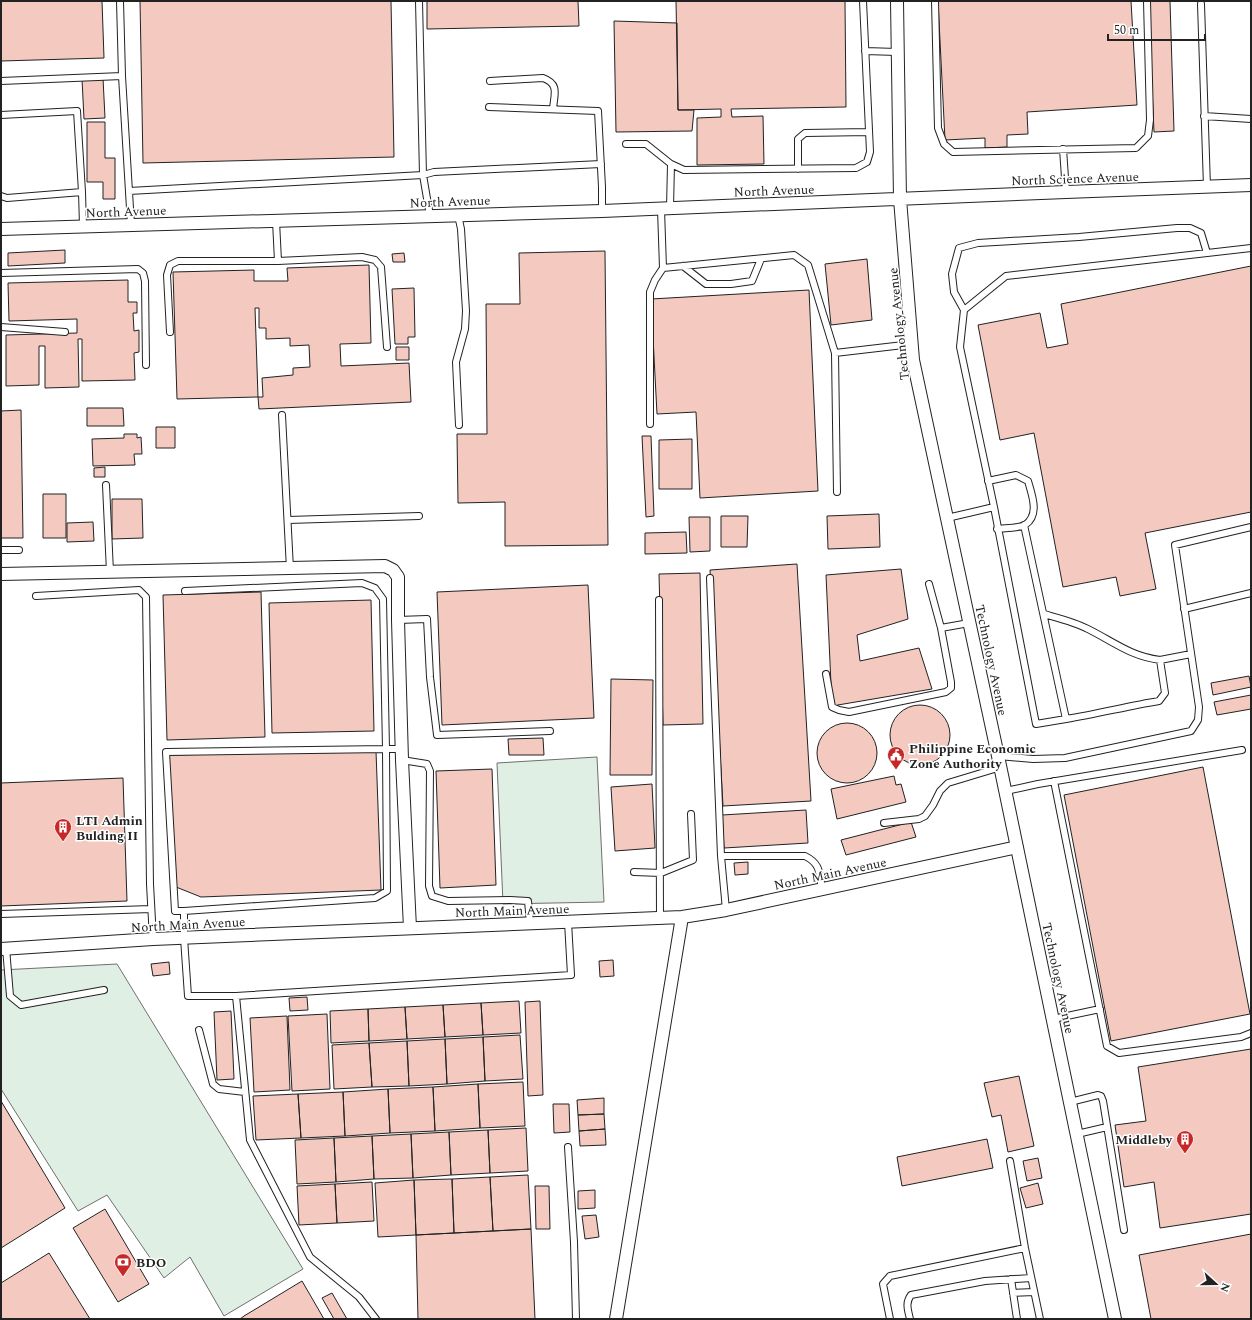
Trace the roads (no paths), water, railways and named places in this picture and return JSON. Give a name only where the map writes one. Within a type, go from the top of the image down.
[{"type":"street","name":"Technology Avenue","points":[[896,1],[900,199],[913,360],[1000,762],[1115,1319]]},
{"type":"street","name":"North Science Avenue","points":[[900,199],[1251,185]]},
{"type":"street","name":"North Avenue","points":[[1,229],[602,211],[900,199]]},
{"type":"street","points":[[1,574],[385,566],[393,570],[398,576],[402,755],[410,928]]},
{"type":"street","name":"North Main Avenue","points":[[4,948],[152,939],[682,917],[726,910],[822,890],[1017,847]]},
{"type":"street","points":[[616,1319],[682,917]]},
{"type":"lane","points":[[120,1],[122,76],[131,225]]},
{"type":"lane","points":[[419,1],[424,175],[430,216]]},
{"type":"lane","points":[[626,144],[646,144],[671,164],[684,170],[856,168],[867,162],[870,152],[863,1]]},
{"type":"lane","points":[[935,1],[938,128],[944,144],[953,152],[1136,148],[1148,136],[1150,120],[1147,1]]},
{"type":"lane","points":[[1201,4],[1207,187]]},
{"type":"lane","points":[[865,51],[897,52]]},
{"type":"lane","points":[[1,81],[122,76]]},
{"type":"lane","points":[[490,81],[543,78],[551,81],[554,86],[553,109]]},
{"type":"lane","points":[[489,107],[598,111],[602,211]]},
{"type":"lane","points":[[1,114],[77,111],[83,226]]},
{"type":"lane","points":[[1204,116],[1251,119]]},
{"type":"lane","points":[[798,169],[798,139],[805,133],[869,132]]},
{"type":"lane","points":[[1063,149],[1066,192]]},
{"type":"lane","points":[[129,191],[424,175],[434,172],[601,164]]},
{"type":"lane","points":[[650,424],[650,292],[654,280],[662,268],[671,164]]},
{"type":"lane","points":[[1,196],[7,198],[82,192]]},
{"type":"lane","points":[[458,215],[461,229],[466,311],[465,329],[456,362],[459,425]]},
{"type":"lane","points":[[276,221],[278,261]]},
{"type":"lane","points":[[1160,660],[1165,693],[1159,701],[1125,706],[1102,713],[1036,724],[997,529],[994,507],[960,347],[964,310],[954,292],[952,274],[960,248],[978,242],[1079,237],[1190,228],[1201,233],[1207,253]]},
{"type":"lane","points":[[964,310],[1006,276],[1251,248]]},
{"type":"lane","points":[[662,268],[794,255],[808,266],[836,353],[837,492]]},
{"type":"lane","points":[[170,332],[167,275],[170,266],[178,261],[278,261],[362,257],[375,260],[381,267],[387,346]]},
{"type":"lane","points":[[683,266],[706,284],[731,284],[752,281],[761,259]]},
{"type":"lane","points":[[1,273],[138,269],[143,273],[145,281],[146,365]]},
{"type":"lane","points":[[1,327],[65,332]]},
{"type":"lane","points":[[836,353],[912,344]]},
{"type":"lane","points":[[282,415],[290,569]]},
{"type":"lane","points":[[988,481],[1016,475],[1028,481],[1034,503],[1032,518],[1024,525],[997,529]]},
{"type":"lane","points":[[106,485],[110,572]]},
{"type":"lane","points":[[947,518],[994,507]]},
{"type":"lane","points":[[288,520],[419,516]]},
{"type":"lane","points":[[1024,525],[1066,719]]},
{"type":"lane","points":[[884,823],[919,819],[925,816],[940,791],[948,783],[1000,762],[1065,758],[1191,731],[1198,720],[1199,707],[1174,545],[1251,527]]},
{"type":"lane","points":[[1,550],[20,550]]},
{"type":"lane","points":[[710,578],[721,856],[726,910]]},
{"type":"lane","points":[[185,591],[362,583],[375,588],[383,599],[386,749],[387,891],[375,898],[175,912],[166,752],[386,749],[427,764],[430,771],[429,886],[432,896],[448,901],[528,901],[530,924]]},
{"type":"lane","points":[[826,674],[832,706],[839,710],[849,712],[946,692],[951,688],[941,628],[929,584]]},
{"type":"lane","points":[[36,596],[139,590],[146,597],[152,939]]},
{"type":"lane","points":[[1184,609],[1251,593]]},
{"type":"lane","points":[[659,600],[660,918]]},
{"type":"lane","points":[[1044,614],[1087,628],[1115,645],[1137,655],[1160,660],[1191,654]]},
{"type":"lane","points":[[398,620],[427,619],[430,677],[437,735],[550,731]]},
{"type":"lane","points":[[941,628],[969,623]]},
{"type":"lane","points":[[1006,791],[1054,781],[1242,750]]},
{"type":"lane","points":[[1054,781],[1107,1046],[1119,1053],[1241,1037],[1251,1033]]},
{"type":"lane","points":[[634,872],[661,873],[693,860],[691,814]]},
{"type":"lane","points":[[721,856],[805,856],[813,860],[819,870],[822,890]]},
{"type":"lane","points":[[1,914],[151,909]]},
{"type":"lane","points":[[184,911],[184,938],[188,996],[236,996],[570,975],[568,922]]},
{"type":"lane","points":[[4,948],[10,996],[21,1005],[104,990]]},
{"type":"lane","points":[[236,996],[250,1140],[310,1257],[359,1297],[376,1319]]},
{"type":"lane","points":[[1053,1019],[1100,1009]]},
{"type":"lane","points":[[199,1030],[213,1084],[219,1089],[245,1092]]},
{"type":"lane","points":[[1070,1102],[1098,1095],[1101,1096],[1124,1230]]},
{"type":"lane","points":[[1077,1134],[1107,1127]]},
{"type":"lane","points":[[568,1147],[574,1242],[576,1319]]},
{"type":"lane","points":[[1010,1161],[1025,1248],[1040,1319]]},
{"type":"lane","points":[[890,1319],[883,1284],[890,1276],[1025,1248]]},
{"type":"lane","points":[[910,1319],[906,1305],[911,1295],[985,1281],[1031,1278]]},
{"type":"lane","points":[[1011,1279],[1017,1319]]},
{"type":"lane","points":[[1013,1294],[1034,1292]]},
{"type":"place","name":"Philippine Economic Zone Authority","points":[[896,770]]},
{"type":"place","name":"LTI Admin Bulding II","points":[[63,842]]},
{"type":"place","name":"Middleby","points":[[1185,1154]]},
{"type":"place","name":"BDO","points":[[123,1277]]}]
